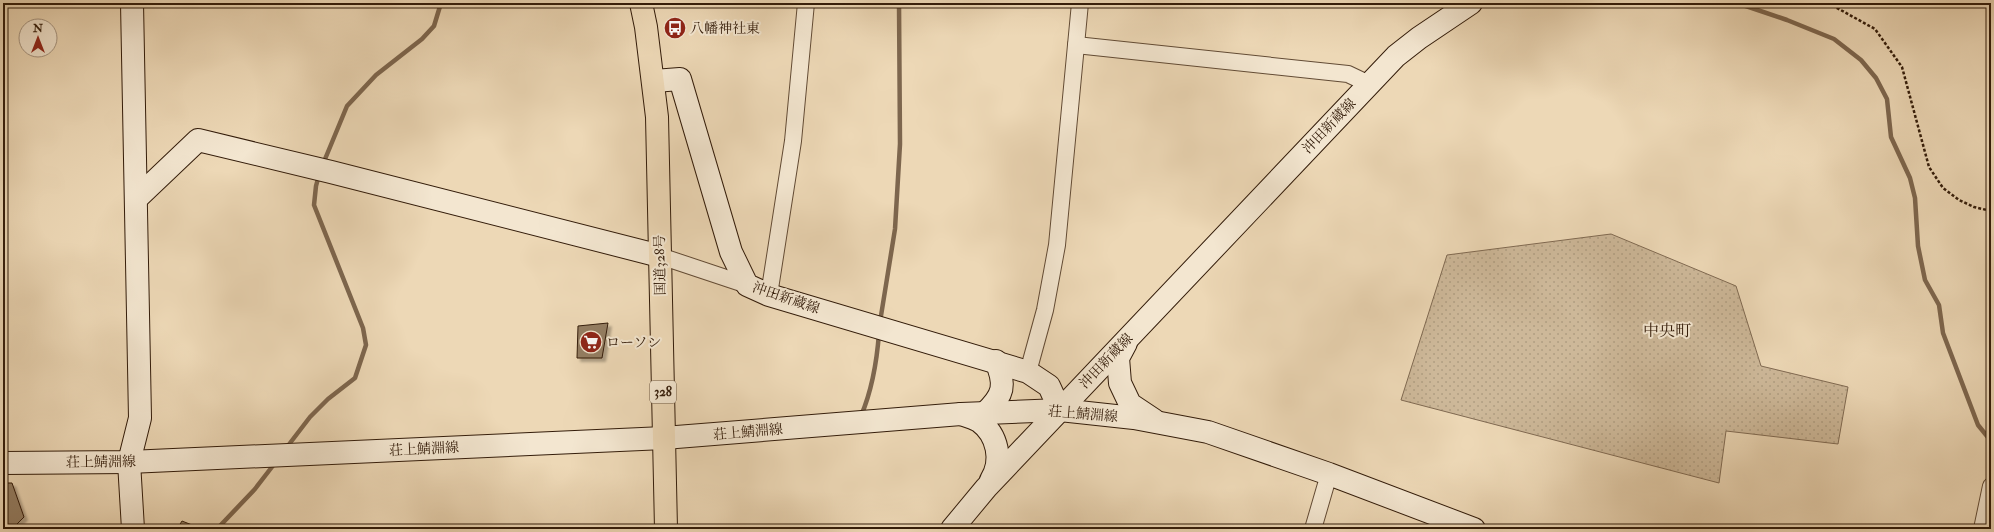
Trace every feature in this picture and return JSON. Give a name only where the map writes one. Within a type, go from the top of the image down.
[{"type":"highway","name":"国道328号","points":[[641,3],[654,80],[657,117],[666,529]]},
{"type":"main road","points":[[132,3],[140,418],[129,462],[133,529]]},
{"type":"main road","name":"沖田新蔵線","points":[[654,80],[680,79],[731,252],[747,285],[769,295],[996,361],[1028,372],[1049,386],[1060,410],[1396,56],[1419,38],[1471,3]]},
{"type":"main road","points":[[136,199],[198,140],[323,170],[660,256]]},
{"type":"main road","points":[[1129,337],[1118,358],[1120,383],[1130,404],[1158,423]]},
{"type":"main road","points":[[985,413],[997,402],[1000,395],[1002,374],[996,361]]},
{"type":"main road","points":[[952,529],[986,488],[1060,410]]},
{"type":"main road","name":"荘上鯖淵線","points":[[3,463],[129,462],[664,438],[960,414],[1060,410],[1158,423],[1208,432],[1329,474],[1474,529]]},
{"type":"main road","points":[[960,414],[979,421],[992,435],[998,453],[996,472],[986,488]]},
{"type":"street","points":[[769,295],[793,141],[806,3]]},
{"type":"street","points":[[1028,372],[1045,310],[1057,245],[1080,3]]},
{"type":"street","points":[[1076,45],[1348,74],[1369,84]]},
{"type":"street","points":[[660,256],[747,285]]},
{"type":"street","points":[[1313,529],[1329,474]]},
{"type":"street","points":[[1982,529],[1991,486]]},
{"type":"path","points":[[1828,3],[1875,29],[1902,67],[1929,167],[1943,188],[1960,200],[1974,207],[1991,211]]},
{"type":"shaded area","points":[[1611,234],[1736,286],[1761,366],[1848,387],[1838,444],[1726,431],[1719,483],[1401,400],[1447,255]]},
{"type":"building","name":"ローソン","points":[[608,323],[602,358],[577,358],[578,326]]},
{"type":"building","points":[[3,483],[12,483],[24,517],[12,529],[3,529]]},
{"type":"building","points":[[182,521],[202,529],[177,529]]},
{"type":"waterway","points":[[323,164],[347,106],[376,75],[422,39],[434,26],[441,3]]},
{"type":"waterway","points":[[880,322],[895,229],[900,144],[899,3]]},
{"type":"waterway","points":[[1737,3],[1787,20],[1834,39],[1861,60],[1876,78],[1887,99],[1891,137],[1910,178],[1915,198],[1918,246],[1925,280],[1939,305],[1943,333],[1978,425],[1991,441]]},
{"type":"waterway","points":[[287,447],[310,417],[328,399],[355,378],[366,345],[363,328],[314,205],[319,175]]},
{"type":"waterway","points":[[861,416],[873,375],[879,333]]},
{"type":"waterway","points":[[217,529],[255,489],[275,463]]},
{"type":"place","name":"八幡神社東","points":[[675,28]]},
{"type":"place","name":"ローソン","points":[[591,342]]},
{"type":"district","name":"中央町","points":[[1667,331]]}]
